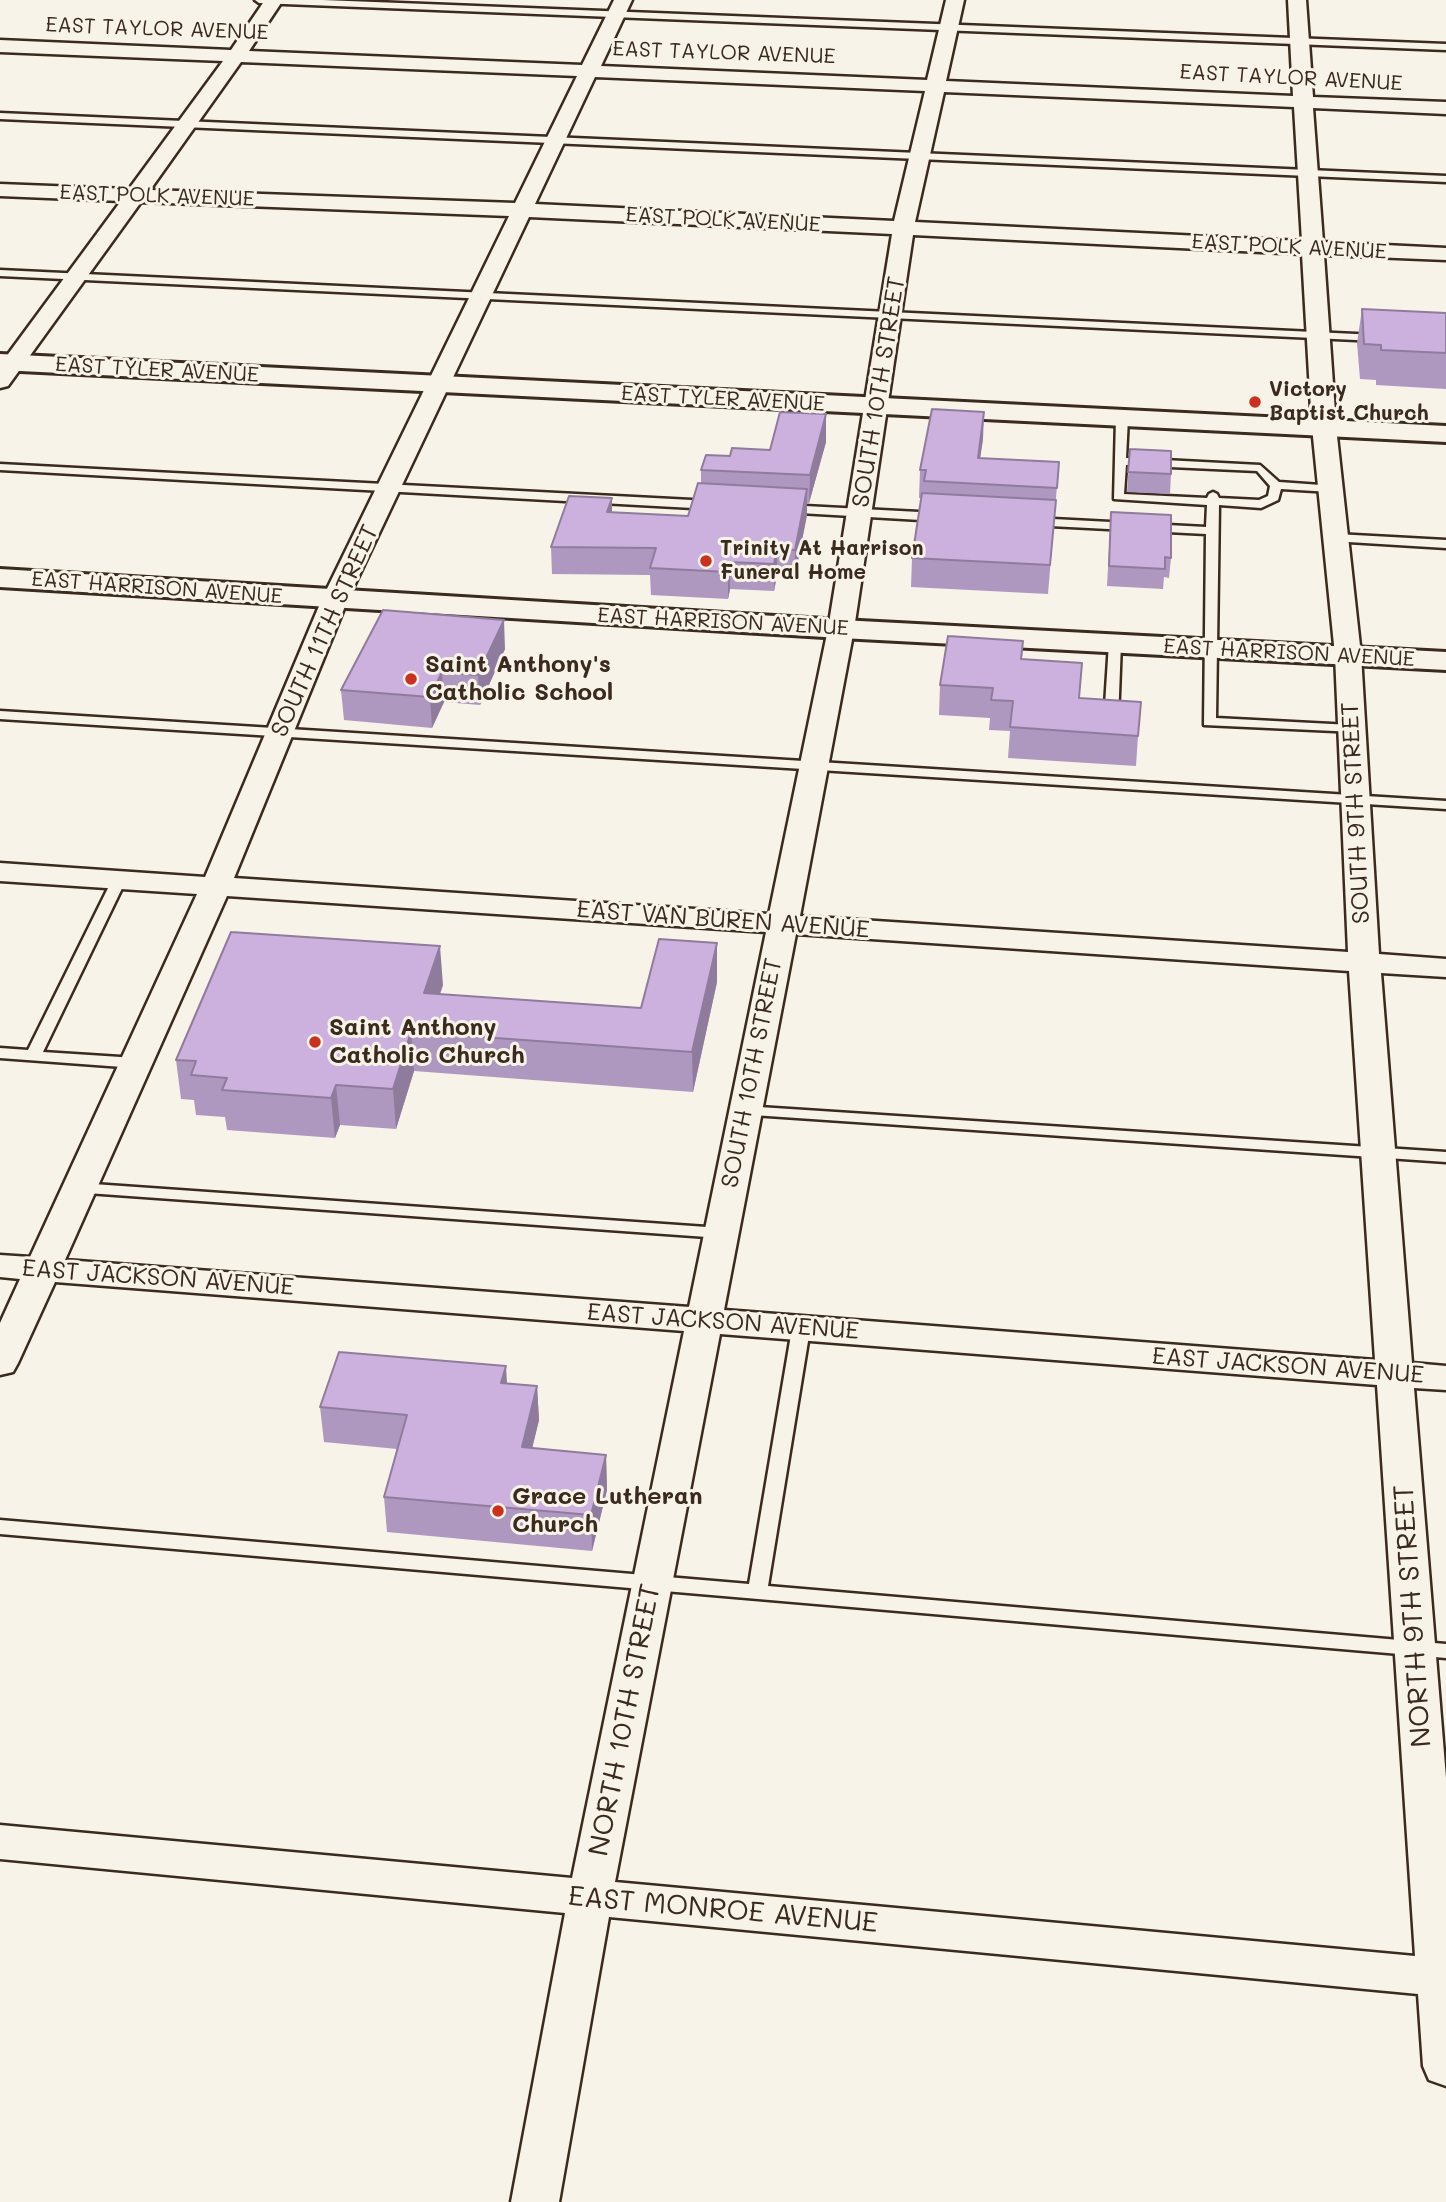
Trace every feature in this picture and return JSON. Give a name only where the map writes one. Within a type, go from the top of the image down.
[{"type":"main road","name":"EAST TYLER AVENUE","points":[[4,368],[1446,434]]},
{"type":"main road","name":"EAST HARRISON AVENUE","points":[[0,579],[842,629],[1446,661]]},
{"type":"street","points":[[4,368],[135,196],[274,0]]},
{"type":"street","name":"SOUTH 10TH STREET","points":[[704,1321],[781,923],[842,629],[903,229],[938,85],[955,0]]},
{"type":"street","name":"SOUTH 9TH STREET","points":[[1297,0],[1324,427],[1348,656],[1364,962],[1396,1374]]},
{"type":"street","name":"SOUTH 11TH STREET","points":[[0,1363],[215,886],[335,599],[620,7]]},
{"type":"street","name":"EAST TAYLOR AVENUE","points":[[0,46],[1446,108]]},
{"type":"street","name":"EAST POLK AVENUE","points":[[0,190],[523,210],[1446,254]]},
{"type":"street","name":"EAST VAN BUREN AVENUE","points":[[0,872],[1446,968]]},
{"type":"street","name":"EAST JACKSON AVENUE","points":[[0,1266],[1446,1378]]},
{"type":"street","name":"NORTH 10TH STREET","points":[[535,2202],[590,1898],[704,1321]]},
{"type":"street","name":"NORTH 9TH STREET","points":[[1396,1374],[1430,1649],[1446,2066]]},
{"type":"street","name":"EAST MONROE AVENUE","points":[[0,1842],[1443,1977]]},
{"type":"lane","points":[[259,0],[620,7],[949,28],[1446,47]]},
{"type":"lane","points":[[0,116],[1446,179]]},
{"type":"lane","points":[[0,273],[1394,339]]},
{"type":"lane","points":[[1122,418],[1118,497],[1213,499],[1261,504],[1275,498],[1276,485]]},
{"type":"lane","points":[[1120,461],[1166,467],[1260,468],[1276,485],[1331,488]]},
{"type":"lane","points":[[0,467],[722,505]]},
{"type":"lane","points":[[1213,499],[1209,722],[1352,729]]},
{"type":"lane","points":[[777,508],[955,518]]},
{"type":"lane","points":[[1023,521],[1213,531]]},
{"type":"lane","points":[[1336,538],[1446,544]]},
{"type":"lane","points":[[1111,722],[1115,643]]},
{"type":"lane","points":[[0,715],[1446,806]]},
{"type":"lane","points":[[34,1055],[119,880]]},
{"type":"lane","points":[[0,1053],[136,1063]]},
{"type":"lane","points":[[744,1111],[1446,1157]]},
{"type":"lane","points":[[79,1188],[721,1233]]},
{"type":"lane","points":[[757,1591],[801,1329]]},
{"type":"lane","points":[[0,1527],[1430,1649]]},
{"type":"building","points":[[1362,309],[1446,313],[1446,353],[1381,350],[1381,345],[1364,344]]},
{"type":"building","points":[[932,409],[984,412],[978,458],[1059,462],[1057,488],[924,481],[926,470],[920,470]]},
{"type":"building","points":[[780,412],[826,414],[810,475],[701,470],[706,455],[730,456],[732,448],[770,450]]},
{"type":"building","points":[[1130,449],[1171,451],[1171,474],[1128,472]]},
{"type":"building","points":[[698,483],[807,489],[795,550],[777,549],[774,564],[730,562],[728,572],[650,568],[656,548],[551,547],[569,496],[612,498],[607,512],[688,516]]},
{"type":"building","points":[[922,493],[1056,500],[1050,565],[912,558]]},
{"type":"building","points":[[1111,512],[1171,515],[1171,558],[1165,557],[1165,569],[1109,566]]},
{"type":"building","points":[[383,610],[504,620],[478,675],[442,672],[430,697],[341,690]]},
{"type":"building","points":[[948,636],[1023,641],[1021,659],[1082,663],[1079,698],[1141,702],[1138,736],[1010,727],[1013,701],[991,700],[993,688],[940,685]]},
{"type":"building","points":[[231,932],[440,946],[424,993],[641,1008],[659,939],[717,943],[692,1052],[411,1032],[393,1089],[336,1085],[331,1098],[222,1090],[227,1078],[191,1075],[196,1061],[176,1060]]},
{"type":"building","points":[[339,1352],[506,1366],[501,1383],[537,1386],[522,1447],[606,1455],[591,1515],[384,1497],[407,1415],[320,1407]]},
{"type":"place","name":"Victory Baptist Church","points":[[1255,402]]},
{"type":"place","name":"Trinity At Harrison Funeral Home","points":[[706,561]]},
{"type":"place","name":"Saint Anthony's Catholic School","points":[[411,679]]},
{"type":"place","name":"Saint Anthony Catholic Church","points":[[315,1042]]},
{"type":"place","name":"Grace Lutheran Church","points":[[498,1511]]}]
